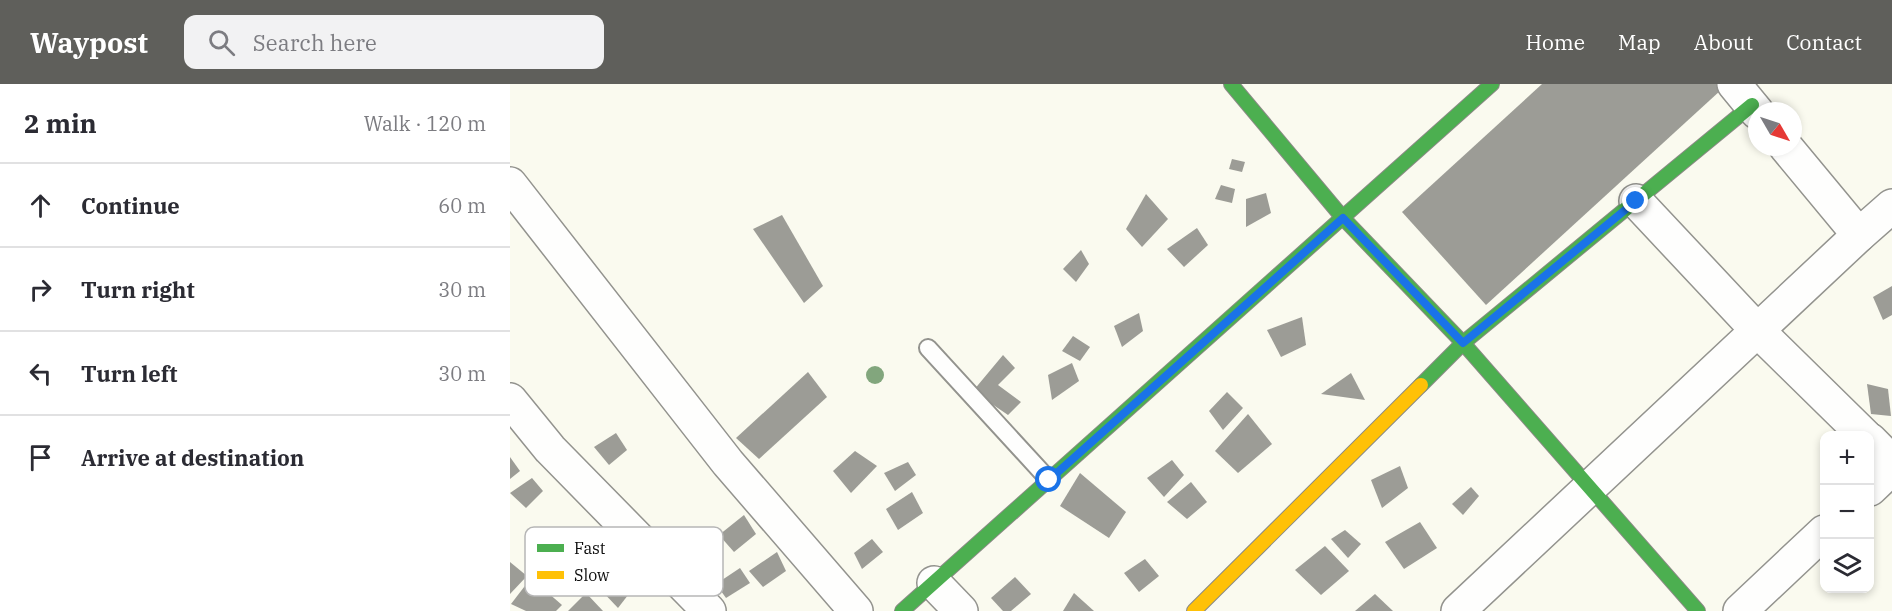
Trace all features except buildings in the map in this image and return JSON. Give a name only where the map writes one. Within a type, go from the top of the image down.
[{"type":"street","points":[[1231,84],[1343,218],[1463,343],[1698,611]]},
{"type":"street","points":[[902,611],[1492,84]]},
{"type":"street","points":[[1194,611],[1463,343],[1636,201],[1748,100]]},
{"type":"street","points":[[1793,156],[1859,235]]},
{"type":"street","points":[[510,184],[728,463],[856,611]]},
{"type":"street","points":[[1636,201],[1757,330],[1861,431]]},
{"type":"street","points":[[1458,611],[1892,206]]},
{"type":"street","points":[[510,400],[550,449],[627,527]]},
{"type":"street","points":[[1874,445],[1892,462]]},
{"type":"street","points":[[1873,485],[1892,468]]},
{"type":"street","points":[[1740,611],[1820,536]]},
{"type":"street","points":[[934,583],[961,611]]},
{"type":"street","points":[[694,596],[709,611]]},
{"type":"lane","points":[[928,348],[1049,480]]},
{"type":"traffic: fast","points":[[1231,84],[1343,218],[1463,343],[1698,611]]},
{"type":"traffic: fast","points":[[902,611],[1492,84]]},
{"type":"traffic: fast","points":[[1421,385],[1463,343],[1748,108]]},
{"type":"traffic: slow","points":[[1194,611],[1421,385]]},
{"type":"route","points":[[1049,480],[1343,218],[1463,343],[1636,201]]}]
